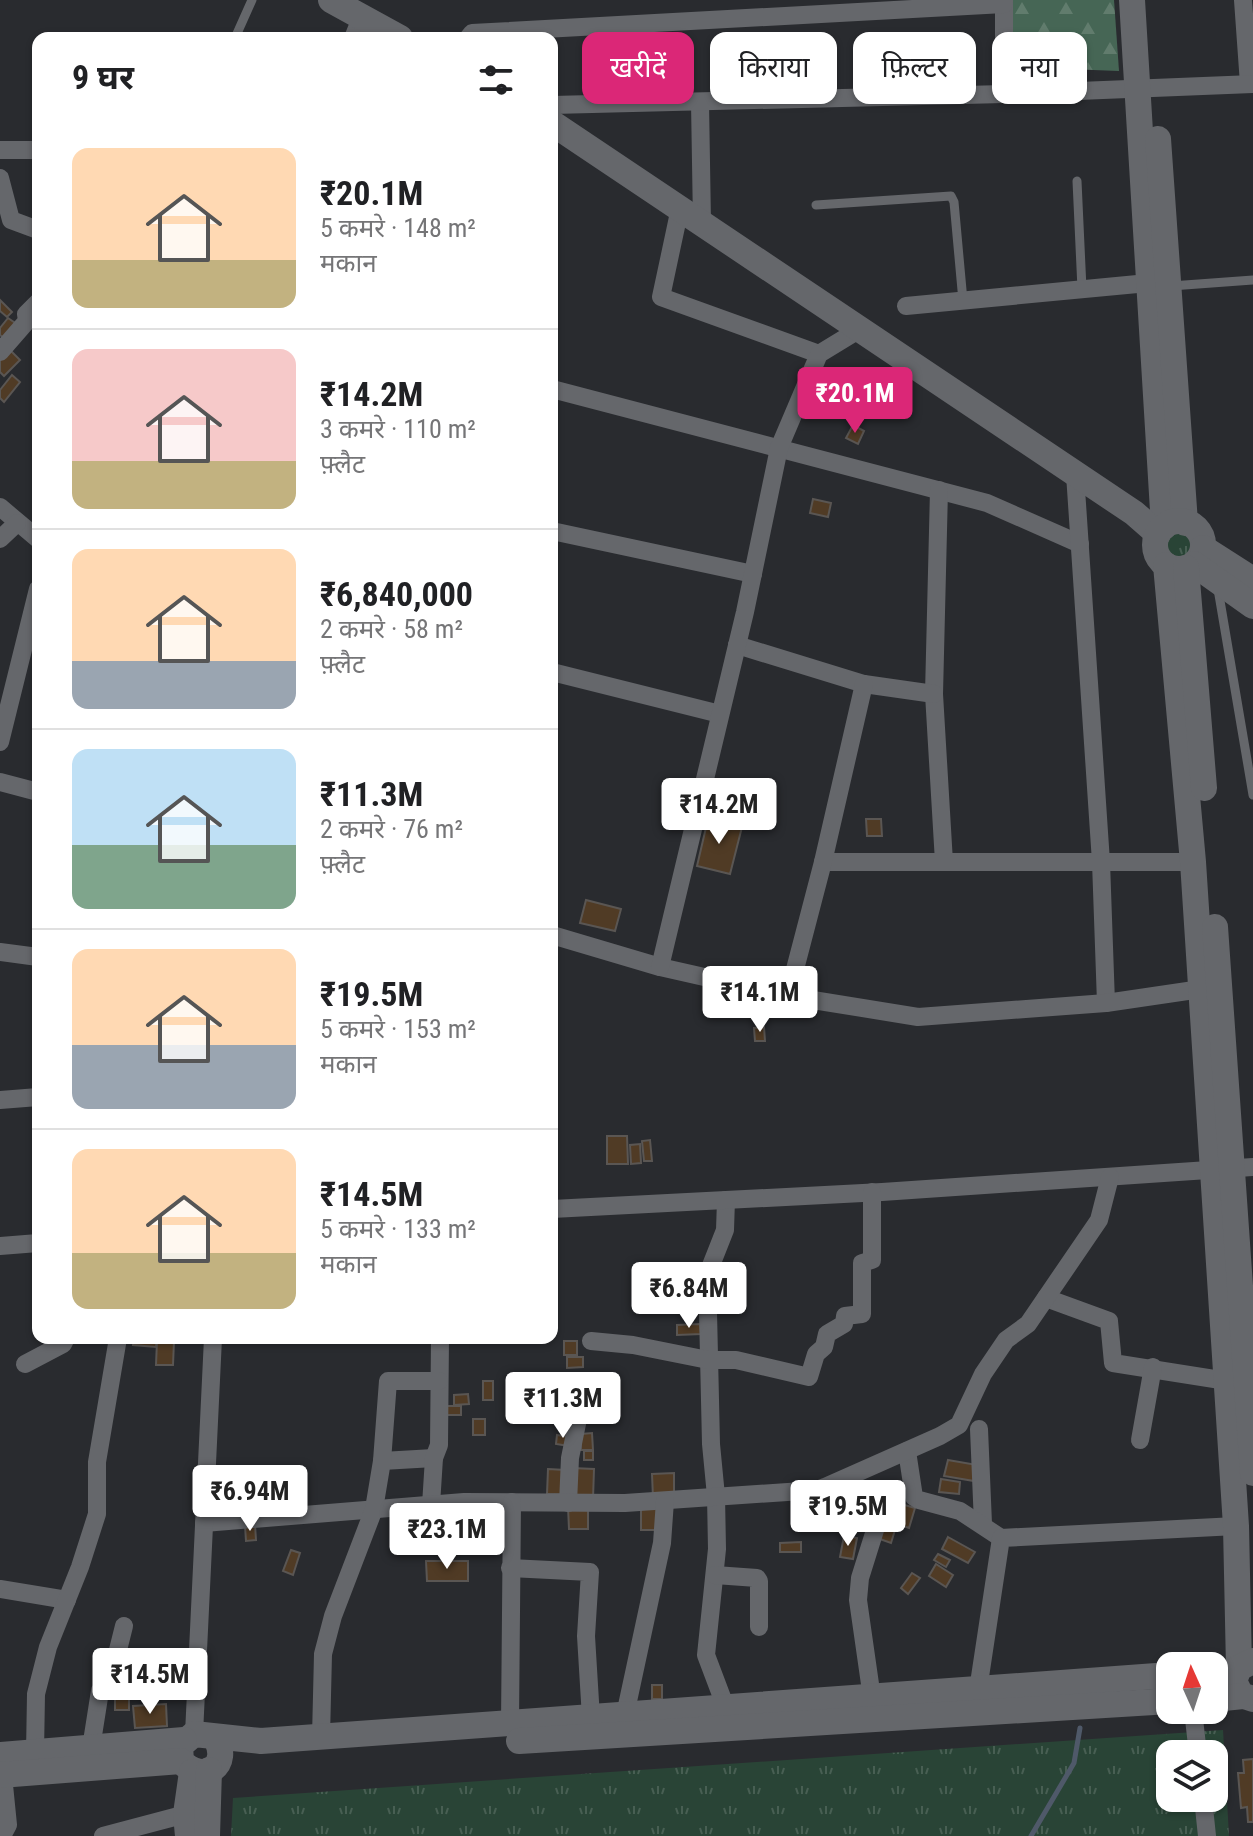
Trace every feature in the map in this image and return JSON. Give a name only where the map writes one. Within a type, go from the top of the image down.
[{"type":"street","points":[[331,0],[357,28]]},
{"type":"street","points":[[1132,0],[1146,90],[1169,528],[1156,553],[1253,580]]},
{"type":"street","points":[[1146,90],[1149,0]]},
{"type":"street","points":[[1087,92],[1251,84],[1243,0]]},
{"type":"street","points":[[487,32],[879,5],[1004,2],[1004,32]]},
{"type":"street","points":[[558,105],[992,94]]},
{"type":"street","points":[[700,102],[702,223]]},
{"type":"street","points":[[558,127],[1134,513],[1169,528],[1198,530],[1193,565],[1193,862],[1201,989],[1233,1169],[1227,1381],[1236,1526],[1240,1678]]},
{"type":"street","points":[[0,150],[32,150]]},
{"type":"street","points":[[0,178],[11,220],[32,228]]},
{"type":"street","points":[[680,208],[661,297],[819,354]]},
{"type":"street","points":[[906,306],[1158,284]]},
{"type":"street","points":[[0,352],[27,321],[26,314],[32,308]]},
{"type":"street","points":[[660,967],[737,645],[779,448],[819,354],[860,329]]},
{"type":"street","points":[[558,391],[987,503],[1080,544]]},
{"type":"street","points":[[1075,474],[1101,862],[1106,1003]]},
{"type":"street","points":[[939,490],[934,694],[944,862]]},
{"type":"street","points":[[0,507],[32,534]]},
{"type":"street","points":[[0,539],[17,523]]},
{"type":"street","points":[[558,532],[753,574]]},
{"type":"street","points":[[1193,565],[1253,606]]},
{"type":"street","points":[[1193,565],[1253,1473]]},
{"type":"street","points":[[0,742],[32,613]]},
{"type":"street","points":[[737,645],[864,684],[934,694]]},
{"type":"street","points":[[558,674],[720,714]]},
{"type":"street","points":[[788,996],[864,684]]},
{"type":"street","points":[[0,782],[32,790]]},
{"type":"street","points":[[823,862],[1193,862]]},
{"type":"street","points":[[558,937],[660,967],[788,996],[918,1017],[1106,1003],[1201,989]]},
{"type":"street","points":[[0,952],[32,956]]},
{"type":"street","points":[[0,1100],[32,1097]]},
{"type":"street","points":[[558,1209],[1233,1169]]},
{"type":"street","points":[[204,1523],[431,1505],[665,1501],[817,1490],[959,1425],[983,1374],[1006,1340],[1028,1324],[1099,1220],[1110,1177]]},
{"type":"street","points":[[591,1341],[633,1345],[708,1360],[736,1360],[808,1377],[816,1354],[824,1347],[827,1334],[844,1324],[845,1316],[862,1314],[862,1263],[872,1260],[872,1192]]},
{"type":"street","points":[[726,1200],[725,1230],[710,1268],[708,1360],[717,1549],[706,1655],[726,1708]]},
{"type":"street","points":[[0,1246],[32,1243]]},
{"type":"street","points":[[1046,1298],[1109,1321],[1113,1363],[1227,1381]]},
{"type":"street","points":[[25,1364],[63,1344]]},
{"type":"street","points":[[35,1753],[36,1694],[48,1647],[97,1514],[97,1462],[117,1344]]},
{"type":"street","points":[[207,1836],[199,1754],[204,1523],[213,1344]]},
{"type":"street","points":[[431,1505],[434,1458],[439,1445],[440,1344]]},
{"type":"street","points":[[1140,1440],[1153,1367]]},
{"type":"street","points":[[321,1737],[323,1654],[333,1616],[374,1509],[382,1461],[388,1381],[439,1381]]},
{"type":"street","points":[[529,1402],[580,1409],[570,1458],[568,1503]]},
{"type":"street","points":[[979,1429],[983,1524]]},
{"type":"street","points":[[907,1451],[914,1497],[960,1511],[1001,1538],[1236,1526]]},
{"type":"street","points":[[382,1461],[434,1458]]},
{"type":"street","points":[[625,1715],[662,1543],[665,1501]]},
{"type":"street","points":[[510,1723],[512,1502]]},
{"type":"street","points":[[872,1698],[858,1600],[860,1578],[881,1511]]},
{"type":"street","points":[[978,1690],[1001,1538]]},
{"type":"street","points":[[510,1568],[590,1572],[586,1636],[591,1718]]},
{"type":"street","points":[[715,1575],[757,1578],[759,1627]]},
{"type":"street","points":[[0,1589],[67,1600]]},
{"type":"street","points":[[91,1748],[100,1691],[108,1690],[124,1626]]},
{"type":"street","points":[[1,1768],[35,1753],[91,1748],[199,1754],[261,1741],[1156,1676]]},
{"type":"street","points":[[1,1768],[199,1754],[1156,1702]]},
{"type":"street","points":[[103,1836],[187,1825],[199,1754]]},
{"type":"street","points":[[1,1768],[8,1825],[2,1836]]},
{"type":"street","points":[[1204,1812],[1207,1836]]},
{"type":"lane","points":[[238,32],[252,0]]},
{"type":"lane","points":[[1077,181],[1082,289]]},
{"type":"lane","points":[[816,205],[951,196],[963,301]]},
{"type":"lane","points":[[1158,284],[1253,280]]},
{"type":"lane","points":[[1193,565],[1253,795]]},
{"type":"green space","points":[[1011,0],[1114,0],[1119,71],[1087,70],[1087,32],[1013,32]]},
{"type":"green space","points":[[1180,533],[1189,537],[1193,546],[1189,555],[1180,559],[1171,555],[1167,546],[1171,537]]},
{"type":"green space","points":[[1223,1730],[1224,1740],[1156,1740],[1156,1812],[1228,1812],[1229,1836],[231,1836],[233,1798]]},
{"type":"building","points":[[0,300],[12,312],[7,317],[0,311]]},
{"type":"building","points":[[8,318],[21,327],[10,342],[0,335],[0,328]]},
{"type":"building","points":[[8,348],[20,360],[4,376],[0,372],[0,356]]},
{"type":"building","points":[[12,375],[20,382],[4,402],[0,398],[0,390]]},
{"type":"building","points":[[853,425],[864,431],[858,444],[846,438]]},
{"type":"building","points":[[813,499],[831,503],[828,517],[810,513]]},
{"type":"building","points":[[708,819],[742,827],[730,874],[697,866]]},
{"type":"building","points":[[866,819],[881,819],[882,836],[867,836]]},
{"type":"building","points":[[586,900],[621,909],[615,931],[580,923]]},
{"type":"building","points":[[764,1027],[765,1041],[755,1041],[754,1028]]},
{"type":"building","points":[[607,1136],[627,1136],[628,1164],[607,1164]]},
{"type":"building","points":[[650,1140],[652,1161],[644,1161],[642,1141]]},
{"type":"building","points":[[640,1144],[641,1163],[631,1164],[630,1145]]},
{"type":"building","points":[[700,1324],[701,1334],[677,1335],[677,1325]]},
{"type":"building","points":[[564,1341],[577,1341],[577,1355],[564,1355]]},
{"type":"building","points":[[133,1344],[156,1344],[156,1347]]},
{"type":"building","points":[[157,1344],[174,1344],[173,1365],[156,1365]]},
{"type":"building","points":[[567,1357],[583,1357],[583,1367],[567,1368]]},
{"type":"building","points":[[483,1381],[493,1381],[493,1400],[483,1400]]},
{"type":"building","points":[[468,1394],[469,1404],[454,1405],[454,1395]]},
{"type":"building","points":[[445,1406],[461,1406],[461,1415],[445,1415]]},
{"type":"building","points":[[473,1419],[485,1419],[485,1435],[473,1435]]},
{"type":"building","points":[[592,1433],[593,1450],[581,1450],[581,1434]]},
{"type":"building","points":[[557,1435],[570,1437],[569,1446],[556,1444]]},
{"type":"building","points":[[584,1451],[593,1451],[593,1460],[584,1460]]},
{"type":"building","points":[[948,1460],[977,1465],[974,1481],[944,1476]]},
{"type":"building","points":[[572,1468],[594,1469],[593,1499],[571,1498]]},
{"type":"building","points":[[548,1469],[565,1470],[564,1494],[547,1494]]},
{"type":"building","points":[[674,1473],[674,1498],[653,1498],[652,1474]]},
{"type":"building","points":[[941,1479],[960,1482],[959,1494],[939,1492]]},
{"type":"building","points":[[894,1502],[915,1508],[909,1528],[888,1521]]},
{"type":"building","points":[[641,1506],[662,1506],[662,1530],[641,1530]]},
{"type":"building","points":[[568,1507],[588,1507],[588,1529],[569,1529]]},
{"type":"building","points":[[424,1510],[425,1529],[410,1529],[409,1511]]},
{"type":"building","points":[[428,1511],[436,1511],[436,1525],[428,1525]]},
{"type":"building","points":[[255,1525],[256,1540],[246,1541],[245,1526]]},
{"type":"building","points":[[491,1525],[505,1525],[505,1538],[491,1538]]},
{"type":"building","points":[[883,1527],[895,1530],[891,1543],[880,1539]]},
{"type":"building","points":[[844,1536],[857,1538],[853,1559],[840,1557]]},
{"type":"building","points":[[948,1537],[975,1552],[968,1563],[942,1549]]},
{"type":"building","points":[[801,1542],[801,1552],[780,1552],[780,1543]]},
{"type":"building","points":[[291,1550],[300,1553],[293,1575],[283,1571]]},
{"type":"building","points":[[938,1554],[950,1560],[946,1567],[934,1560]]},
{"type":"building","points":[[426,1561],[468,1561],[468,1581],[427,1581]]},
{"type":"building","points":[[936,1564],[953,1575],[946,1587],[929,1576]]},
{"type":"building","points":[[912,1573],[920,1578],[908,1594],[901,1588]]},
{"type":"building","points":[[652,1685],[662,1685],[662,1699],[652,1699]]},
{"type":"building","points":[[129,1697],[129,1710],[115,1710],[115,1698]]},
{"type":"building","points":[[166,1704],[167,1726],[135,1728],[133,1706]]},
{"type":"building","points":[[1253,1759],[1253,1822],[1248,1822],[1247,1807],[1241,1808],[1238,1773],[1244,1773],[1243,1760]]},
{"type":"waterway","points":[[1031,1836],[1074,1763],[1080,1728]]}]
